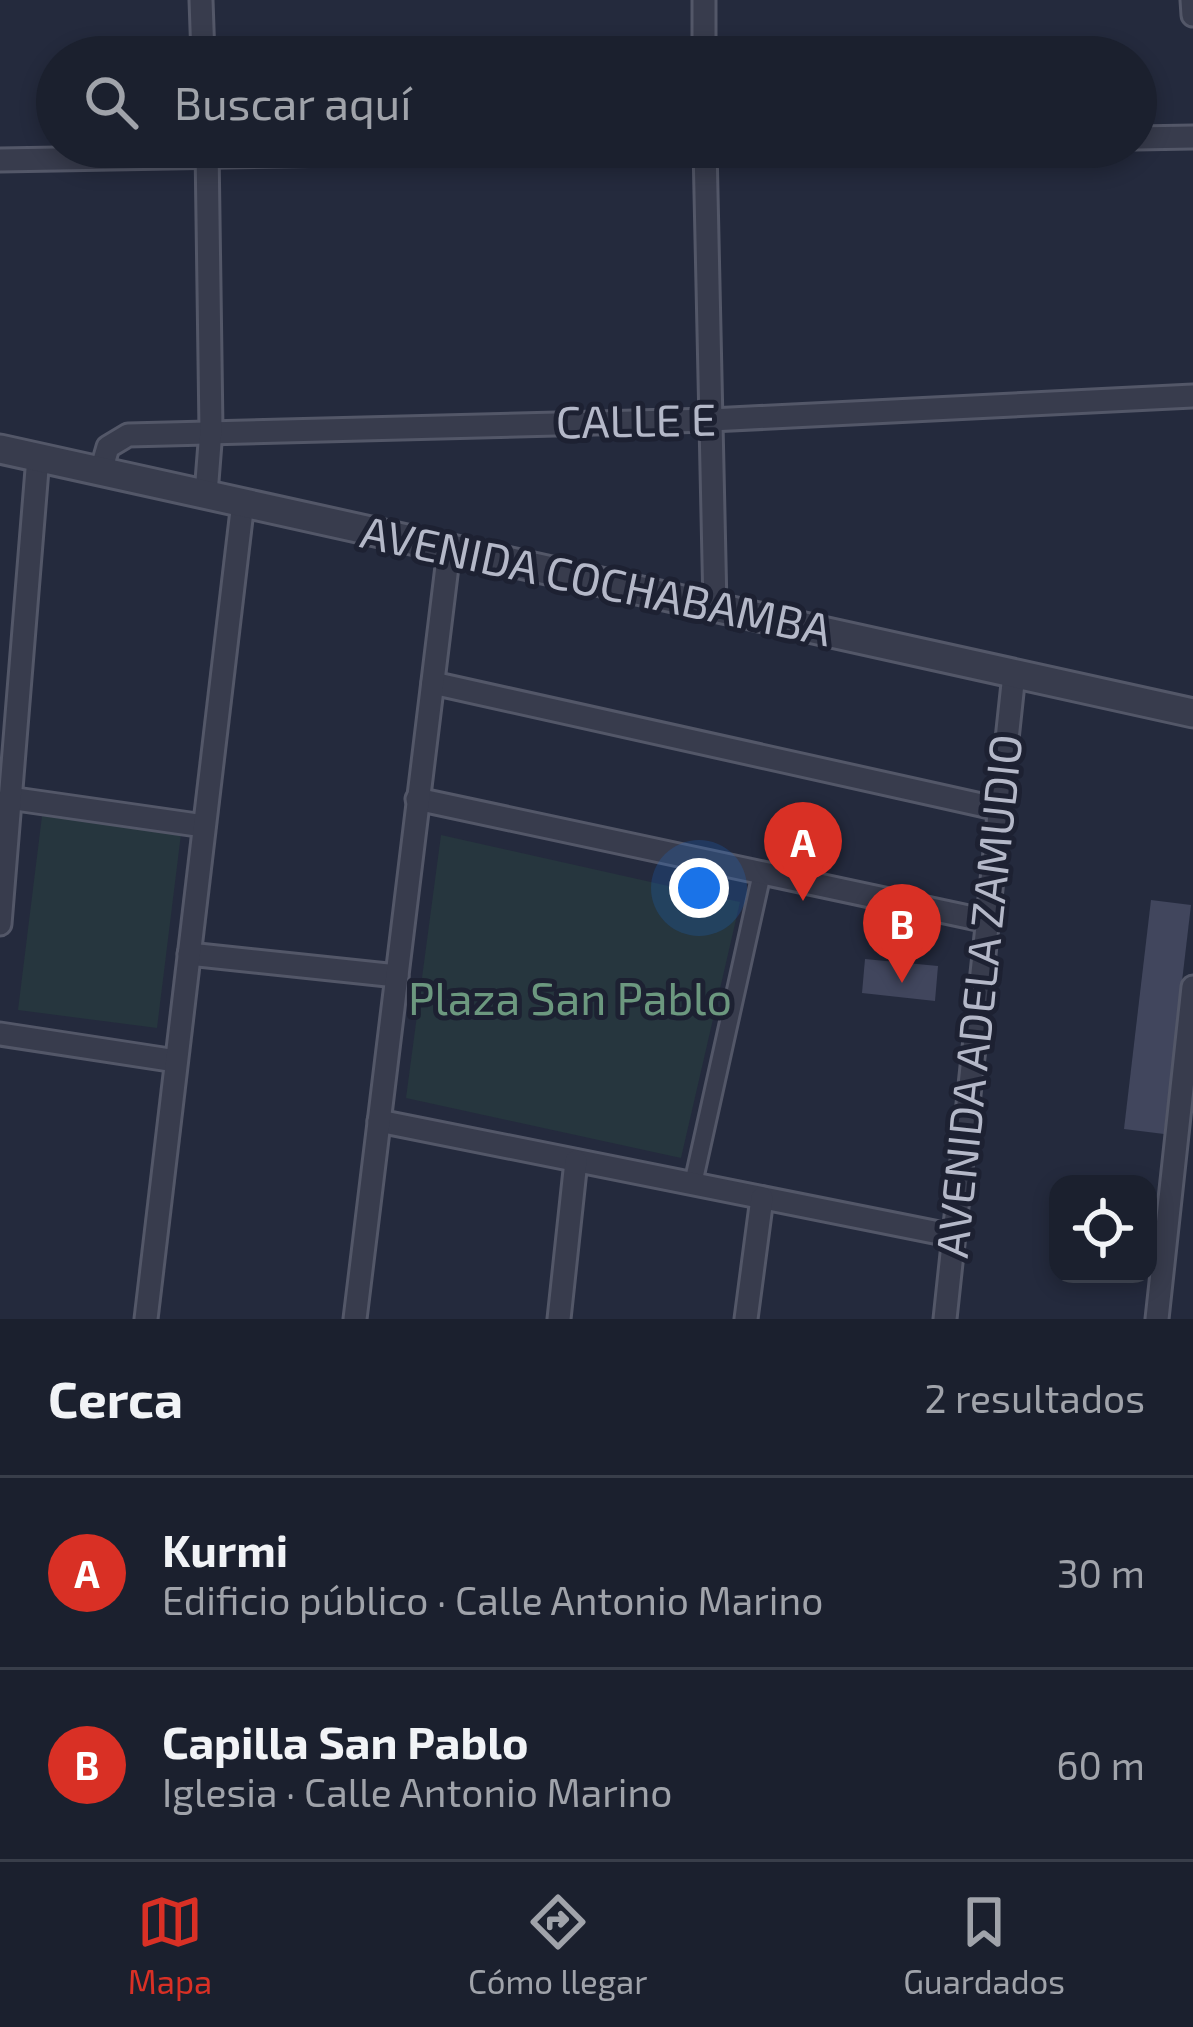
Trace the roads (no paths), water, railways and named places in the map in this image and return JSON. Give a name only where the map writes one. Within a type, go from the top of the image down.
[{"type":"street","points":[[201,0],[202,36]]},
{"type":"street","points":[[704,0],[704,36]]},
{"type":"street","points":[[1192,0],[1193,15]]},
{"type":"street","points":[[1157,138],[1193,137]]},
{"type":"street","points":[[0,160],[36,159]]},
{"type":"street","points":[[206,494],[211,430],[207,168]]},
{"type":"street","points":[[705,168],[715,607]]},
{"type":"street","name":"CALLE E","points":[[101,471],[108,447],[128,435],[710,420],[1193,396]]},
{"type":"street","name":"AVENIDA COCHABAMBA","points":[[0,449],[1193,713]]},
{"type":"street","points":[[0,924],[38,457]]},
{"type":"street","points":[[146,1319],[243,502]]},
{"type":"street","points":[[355,1319],[449,550]]},
{"type":"street","name":"AVENIDA ADELA ZAMUDIO","points":[[945,1319],[1014,674]]},
{"type":"street","points":[[433,683],[999,809]]},
{"type":"street","points":[[9,798],[204,826]]},
{"type":"street","points":[[417,799],[987,922]]},
{"type":"street","points":[[693,1184],[762,873]]},
{"type":"street","points":[[189,954],[398,976]]},
{"type":"street","points":[[1156,1319],[1187,1103],[1193,987]]},
{"type":"street","points":[[0,1034],[176,1061]]},
{"type":"street","points":[[380,1121],[954,1236]]},
{"type":"street","points":[[559,1319],[576,1161]]},
{"type":"street","points":[[746,1319],[762,1198]]},
{"type":"place","name":"Kurmi","points":[[803,901]]},
{"type":"place","name":"Capilla San Pablo","points":[[902,983]]},
{"type":"park label","name":"Plaza San Pablo","points":[[570,999]]}]
